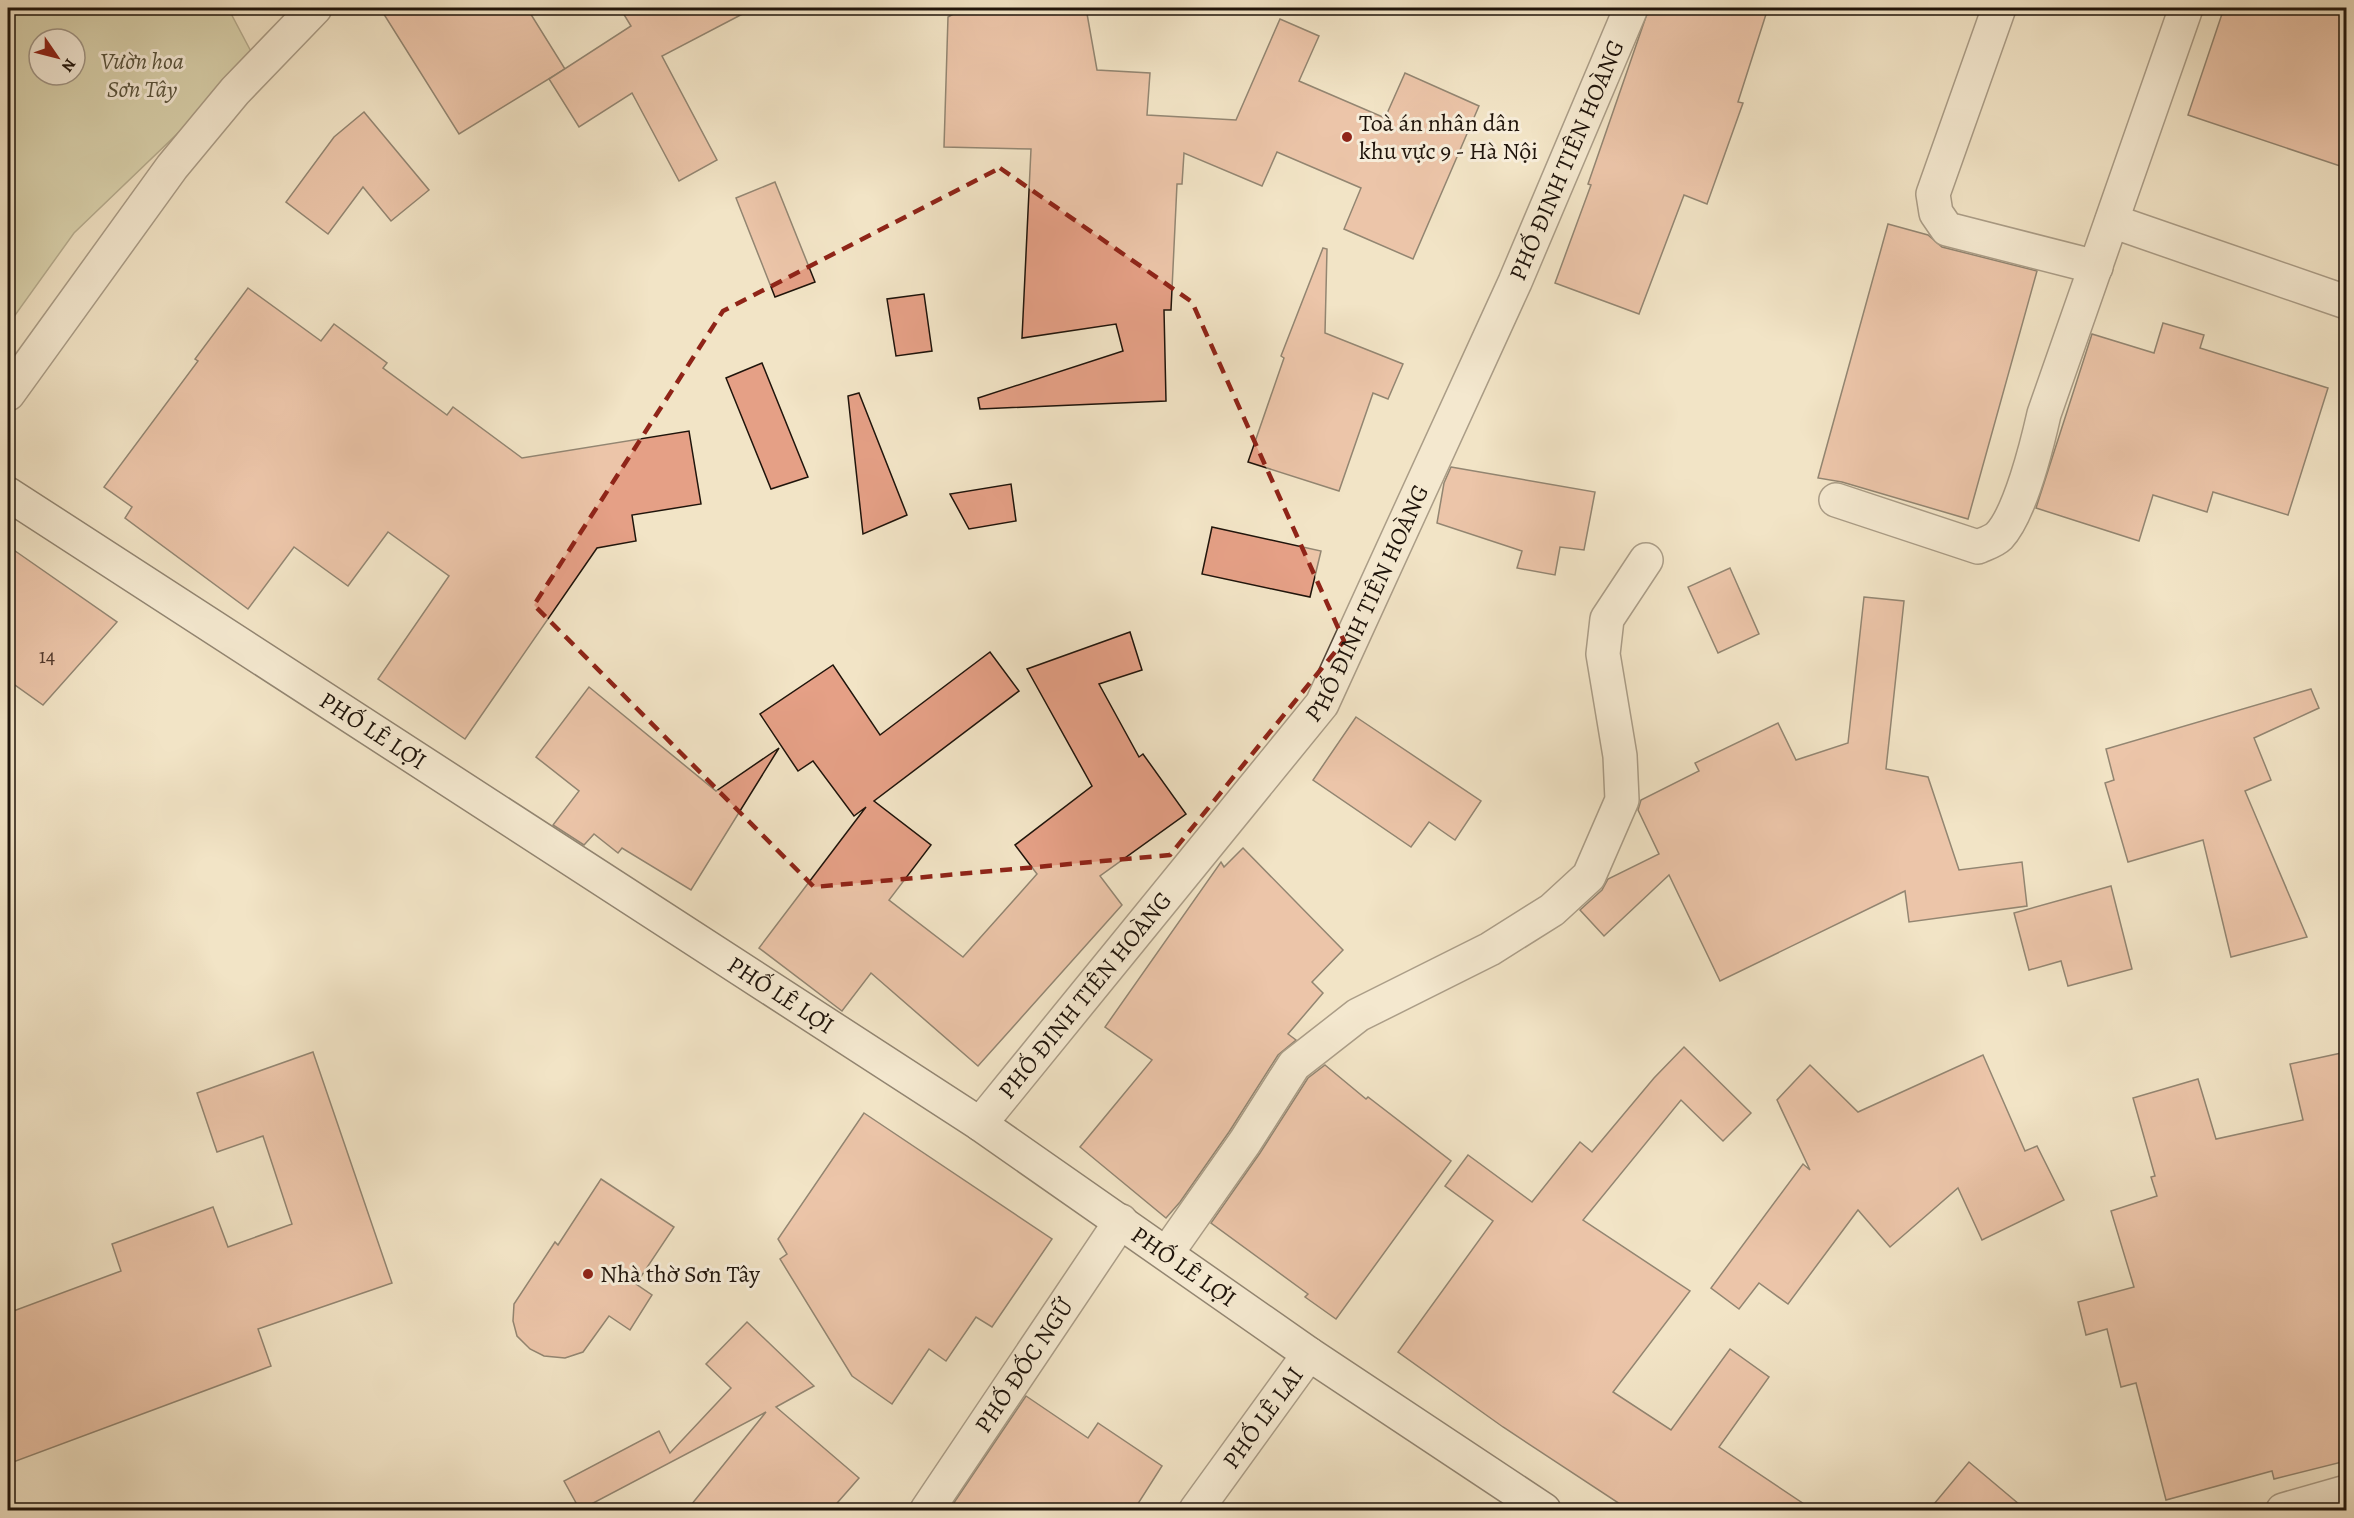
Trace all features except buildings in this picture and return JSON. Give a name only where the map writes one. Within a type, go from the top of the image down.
[{"type":"street","points":[[8,394],[172,167],[235,91],[315,8]]},
{"type":"street","name":"PHỐ ĐINH TIÊN HOÀNG","points":[[980,1124],[1322,704],[1515,282],[1630,8]]},
{"type":"street","points":[[2000,8],[1933,194],[1936,213],[1947,229],[2096,267]]},
{"type":"street","points":[[1836,500],[1978,546],[1998,538],[2011,517],[2034,456],[2044,414],[2187,8]]},
{"type":"street","points":[[2112,221],[2346,302]]},
{"type":"street","name":"PHỐ LÊ LỢI","points":[[8,494],[980,1124],[1309,1354],[1544,1510]]},
{"type":"street","points":[[1167,1253],[1245,1142],[1294,1065],[1358,1015],[1490,949],[1552,910],[1589,876],[1622,800],[1620,756],[1603,654],[1607,619],[1646,560]]},
{"type":"street","name":"PHỐ ĐỐC NGỮ","points":[[927,1510],[1121,1221]]},
{"type":"street","name":"PHỐ LÊ LAI","points":[[1196,1510],[1309,1354]]},
{"type":"street","points":[[2283,1510],[2346,1492]]},
{"type":"highlighted area","points":[[1000,168],[1192,302],[1344,641],[1170,855],[814,887],[534,605],[723,311]]},
{"type":"green space","name":"Vườn hoa Sơn Tây","points":[[8,8],[228,8],[255,59],[74,233],[8,325]]},
{"type":"place","name":"Toà án nhân dân khu vực 9 - Hà Nội","points":[[1347,137]]},
{"type":"place","name":"Nhà thờ Sơn Tây","points":[[588,1274]]}]
